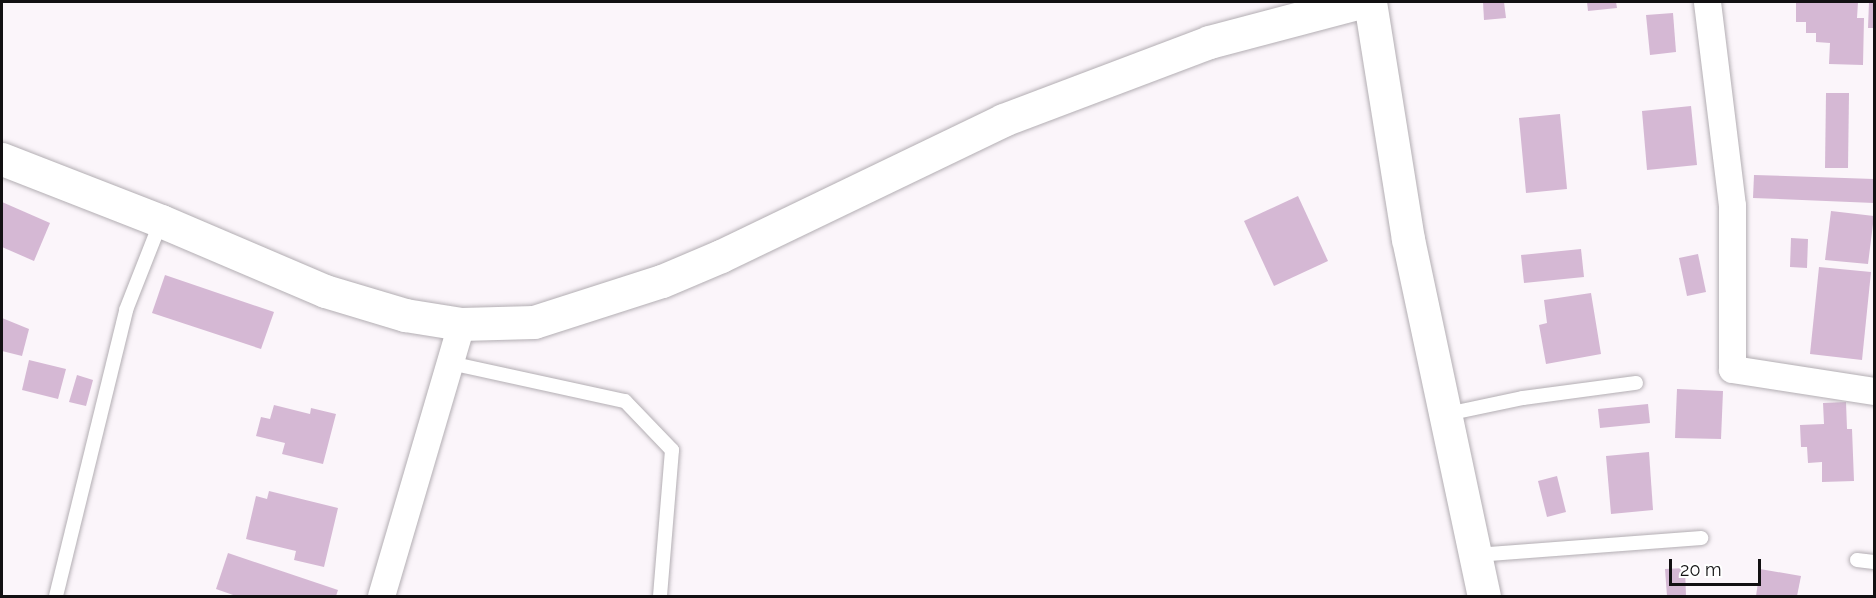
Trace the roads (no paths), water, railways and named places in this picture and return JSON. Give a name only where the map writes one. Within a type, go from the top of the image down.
[{"type":"street","points":[[2,159],[161,221],[325,291],[405,315],[461,324],[534,322],[662,281],[721,256],[1003,120],[1209,42],[1360,2]]},
{"type":"street","points":[[1370,2],[1408,239],[1447,414],[1484,597]]},
{"type":"street","points":[[1707,2],[1732,205],[1732,369],[1875,391]]},
{"type":"street","points":[[381,597],[461,324]]},
{"type":"lane","points":[[56,597],[126,310],[161,221]]},
{"type":"lane","points":[[450,363],[626,401],[672,450],[660,597]]},
{"type":"lane","points":[[1447,414],[1523,398],[1636,383]]},
{"type":"lane","points":[[1474,555],[1701,538]]},
{"type":"lane","points":[[1857,560],[1875,562]]}]
